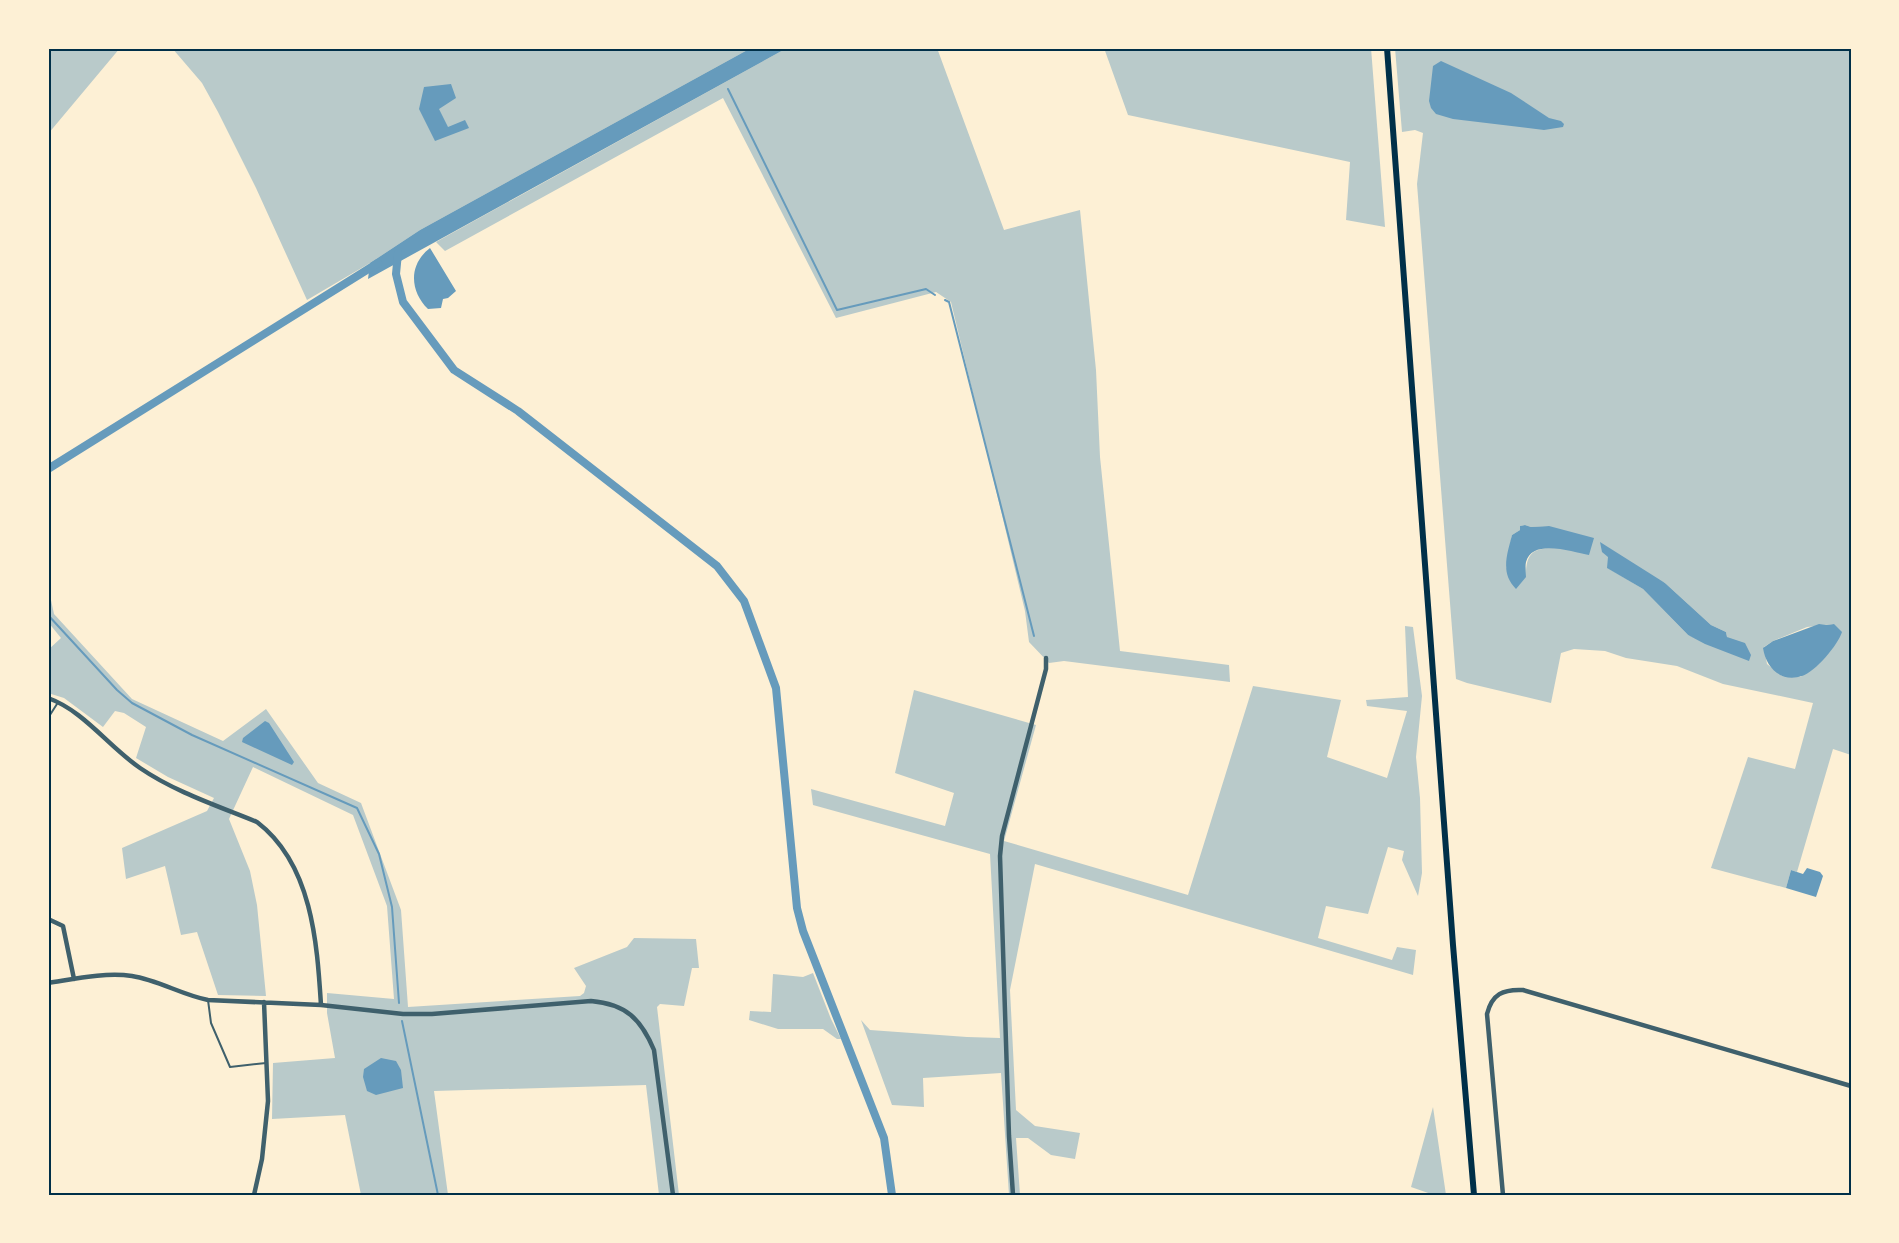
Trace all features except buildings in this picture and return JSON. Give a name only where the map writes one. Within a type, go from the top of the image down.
[{"type":"main road","points":[[1387,48],[1474,1195]]},
{"type":"street","points":[[1013,1195],[1000,855],[1002,836],[1046,669],[1046,658]]},
{"type":"street","points":[[48,698],[67,706],[126,758],[156,779],[257,822],[270,832],[284,852],[305,892],[318,964],[321,1005]]},
{"type":"street","points":[[48,920],[63,926],[74,979]]},
{"type":"street","points":[[48,983],[74,979],[131,976],[208,1000],[321,1005],[403,1014],[432,1014],[591,1001],[606,1002],[633,1016],[654,1050],[673,1195]]},
{"type":"street","points":[[1503,1195],[1487,1014],[1490,1003],[1509,989],[1523,990],[1851,1086]]},
{"type":"street","points":[[254,1195],[262,1159],[268,1101],[264,1002]]},
{"type":"lane","points":[[48,717],[59,702]]},
{"type":"lane","points":[[208,1000],[211,1023],[230,1067],[267,1063]]},
{"type":"shaded area","points":[[48,48],[120,48],[48,134]]},
{"type":"shaded area","points":[[172,48],[751,48],[420,230],[307,300],[256,188],[218,112],[202,83]]},
{"type":"shaded area","points":[[787,48],[937,48],[1004,230],[1080,210],[1096,370],[1100,457],[1120,651],[1229,665],[1230,682],[1064,661],[1049,663],[1029,642],[1025,611],[951,302],[936,292],[836,318],[723,98],[445,251],[436,242]]},
{"type":"shaded area","points":[[1104,48],[1371,48],[1385,227],[1346,220],[1350,162],[1128,115]]},
{"type":"shaded area","points":[[1395,48],[1851,48],[1851,755],[1833,749],[1797,872],[1791,870],[1786,888],[1711,868],[1748,757],[1795,769],[1813,703],[1723,684],[1677,666],[1626,658],[1605,651],[1574,649],[1561,653],[1551,703],[1456,679],[1417,184],[1423,133],[1415,130],[1402,132]],"holes":[[[1520,526],[1549,526],[1550,548],[1537,550],[1530,556],[1526,577],[1506,568],[1512,535],[1520,530]],[[1608,557],[1665,583],[1711,625],[1726,632],[1727,637],[1749,660],[1688,635],[1643,589],[1608,568]],[[1834,624],[1801,677],[1782,676],[1767,664],[1764,647],[1807,627]]]},
{"type":"shaded area","points":[[48,586],[54,614],[132,699],[223,741],[266,709],[318,783],[361,803],[401,910],[408,1007],[580,996],[584,993],[586,986],[574,968],[627,947],[634,938],[696,939],[699,968],[692,968],[684,1006],[660,1004],[657,1007],[679,1195],[659,1195],[646,1085],[434,1091],[448,1195],[361,1195],[345,1115],[272,1119],[273,1063],[335,1058],[327,1013],[327,993],[394,999],[387,906],[353,815],[253,767],[229,819],[250,871],[257,905],[266,996],[218,995],[197,932],[181,935],[165,866],[126,879],[122,848],[207,811],[214,798],[168,777],[136,758],[146,727],[124,713],[115,711],[103,727],[64,698],[48,693],[48,650],[61,638],[48,622]]},
{"type":"shaded area","points":[[1405,626],[1413,627],[1422,696],[1416,757],[1420,798],[1422,873],[1418,896],[1402,860],[1404,851],[1388,847],[1368,914],[1326,906],[1318,938],[1392,960],[1397,947],[1416,950],[1413,975],[1035,864],[1010,990],[1016,1110],[1035,1126],[1080,1133],[1075,1159],[1051,1155],[1028,1138],[1016,1138],[1020,1195],[1009,1195],[1001,1073],[923,1078],[924,1107],[892,1105],[861,1020],[870,1030],[1000,1038],[990,854],[813,805],[811,789],[945,826],[954,793],[895,773],[914,690],[1036,725],[1004,841],[1188,895],[1253,686],[1341,700],[1327,757],[1387,778],[1407,711],[1367,706],[1366,700],[1408,697]]},
{"type":"shaded area","points":[[813,973],[841,1039],[837,1039],[823,1029],[778,1029],[749,1020],[750,1011],[771,1012],[773,974],[803,977]]},
{"type":"shaded area","points":[[1433,1107],[1446,1195],[1434,1195],[1411,1187]]},
{"type":"water","points":[[751,48],[787,48],[368,279],[370,263],[420,230]]},
{"type":"water","points":[[1441,61],[1511,93],[1549,118],[1561,121],[1564,124],[1563,127],[1544,130],[1453,119],[1436,114],[1429,101],[1433,66]]},
{"type":"water","points":[[451,84],[456,98],[439,109],[448,127],[465,120],[469,128],[435,141],[419,109],[424,87]]},
{"type":"water","points":[[430,248],[456,291],[443,299],[441,308],[428,309],[418,294],[414,278],[418,262]]},
{"type":"water","points":[[1520,526],[1549,526],[1594,538],[1589,555],[1554,548],[1536,550],[1530,555],[1526,564],[1526,577],[1516,589],[1508,577],[1506,564],[1512,535],[1520,530]]},
{"type":"water","points":[[1600,542],[1665,583],[1711,625],[1726,632],[1727,637],[1745,643],[1751,655],[1749,661],[1688,635],[1643,589],[1607,568],[1608,557],[1602,552]]},
{"type":"water","points":[[1819,624],[1834,624],[1842,632],[1825,657],[1802,676],[1787,677],[1775,672],[1767,661],[1763,648],[1773,641]]},
{"type":"water","points":[[265,721],[269,723],[294,762],[292,765],[242,742],[243,738]]},
{"type":"water","points":[[1807,868],[1820,872],[1823,876],[1816,897],[1786,888],[1791,870],[1803,874]]},
{"type":"water","points":[[381,1058],[396,1061],[401,1070],[403,1088],[376,1095],[367,1091],[363,1077],[364,1069]]},
{"type":"waterway","points":[[728,89],[837,310],[926,289],[935,295]]},
{"type":"waterway","points":[[398,253],[396,274],[403,302],[454,370],[518,411],[717,566],[744,601],[776,688],[797,908],[803,931],[884,1138],[892,1195]]},
{"type":"waterway","points":[[48,469],[378,263]]},
{"type":"waterway","points":[[945,300],[949,302],[1034,636]]},
{"type":"waterway","points":[[48,615],[117,690],[132,703],[192,735],[357,808],[379,854],[392,907],[399,1003]]},
{"type":"waterway","points":[[402,1021],[438,1195]]}]
